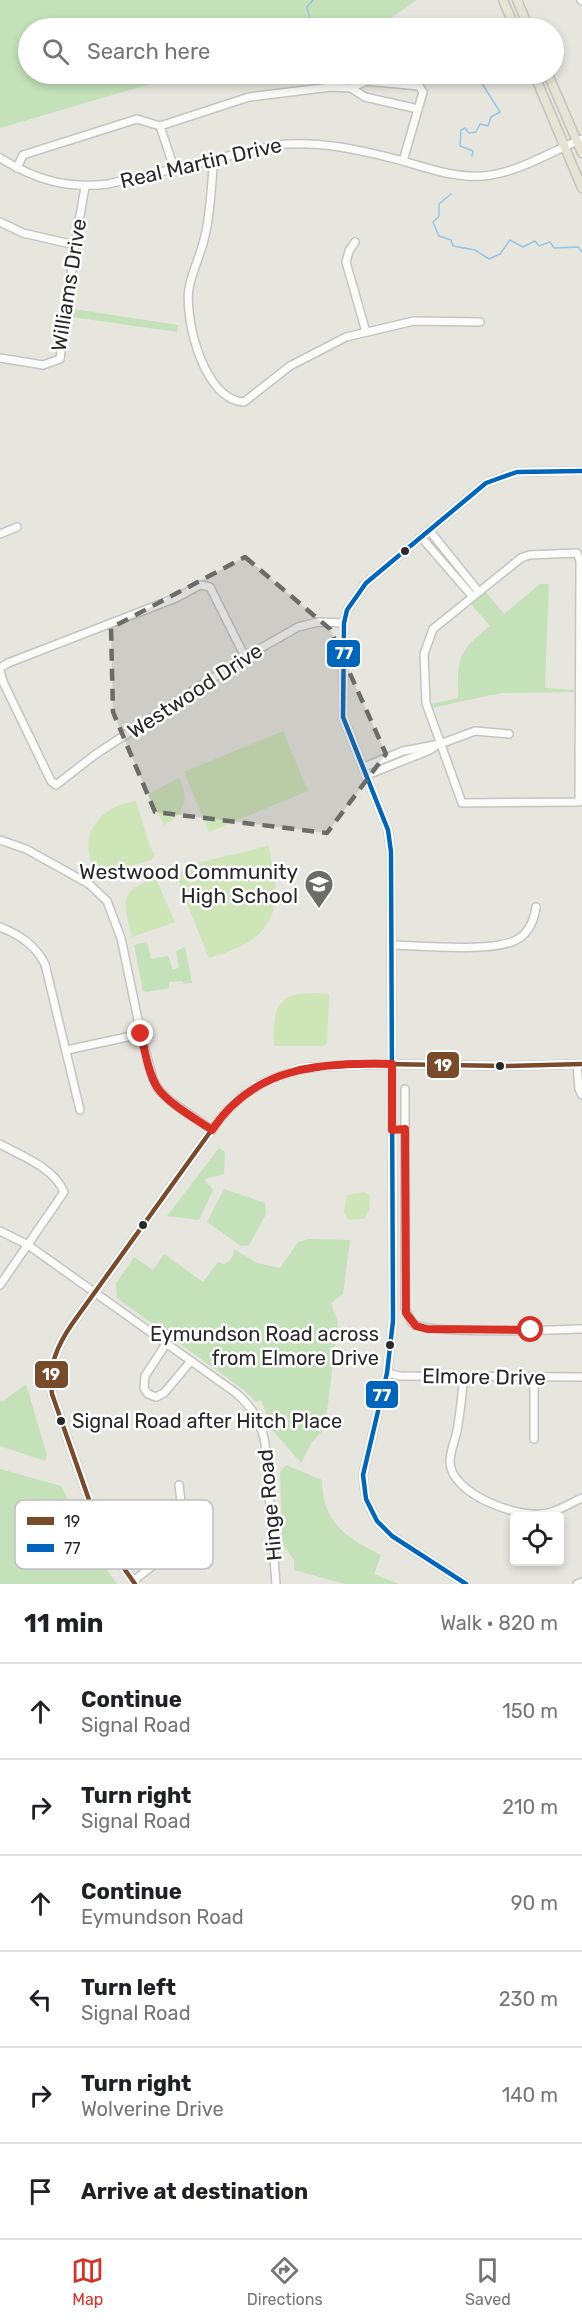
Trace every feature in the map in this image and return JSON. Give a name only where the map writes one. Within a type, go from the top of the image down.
[{"type":"main road","points":[[502,0],[510,18]]},
{"type":"main road","points":[[517,0],[525,18]]},
{"type":"main road","points":[[538,84],[582,188]]},
{"type":"main road","points":[[553,84],[580,140],[582,153]]},
{"type":"street","points":[[17,168],[23,155],[137,119],[160,126],[249,97],[332,87],[351,88],[360,84]]},
{"type":"street","points":[[398,84],[419,86],[423,92],[403,161]]},
{"type":"street","points":[[351,88],[365,97],[418,109]]},
{"type":"street","points":[[160,126],[174,168]]},
{"type":"street","name":"Real Martin Drive","points":[[0,158],[17,168],[52,182],[85,187],[108,184],[214,158],[299,142],[354,149],[453,175],[484,176],[514,169],[580,140]]},
{"type":"street","points":[[214,158],[205,239],[189,289],[189,324],[202,363],[218,389],[234,402],[244,402],[290,366],[345,337],[414,321],[480,322]]},
{"type":"street","name":"Williams Drive","points":[[0,358],[43,365],[60,359],[85,187]]},
{"type":"street","points":[[0,222],[23,233],[75,245]]},
{"type":"street","points":[[355,242],[346,262],[366,332]]},
{"type":"street","points":[[466,1584],[384,1530],[366,1499],[363,1475],[387,1373],[393,1321],[391,844],[388,830],[343,717],[344,623],[351,604],[366,583],[486,483],[517,472],[582,471]]},
{"type":"street","points":[[0,534],[17,527]]},
{"type":"street","points":[[429,530],[455,561],[475,593]]},
{"type":"street","points":[[421,537],[447,567],[475,593]]},
{"type":"street","points":[[577,553],[580,561],[579,802],[462,803],[440,744],[426,703],[424,654],[433,629],[520,558],[529,555],[577,553]]},
{"type":"street","points":[[447,567],[455,561]]},
{"type":"street","points":[[0,670],[8,663],[176,598],[200,585],[210,587],[245,657]]},
{"type":"street","name":"Westwood Drive","points":[[0,670],[4,684],[51,782],[56,785],[96,754],[245,657],[306,623],[344,623]]},
{"type":"street","points":[[364,767],[403,751],[440,744],[475,731],[509,734]]},
{"type":"street","points":[[367,775],[440,744]]},
{"type":"street","points":[[403,751],[406,760]]},
{"type":"street","points":[[0,840],[26,849],[89,884],[106,901],[121,938],[153,1079],[158,1089],[168,1099],[212,1130]]},
{"type":"street","points":[[392,945],[492,946],[514,941],[523,935],[534,920],[536,907]]},
{"type":"street","points":[[0,927],[38,949],[45,964],[80,1110]]},
{"type":"street","points":[[67,1050],[141,1034]]},
{"type":"street","points":[[89,1500],[55,1406],[50,1383],[56,1351],[94,1293],[212,1130],[235,1102],[254,1087],[300,1068],[392,1064],[507,1066],[580,1064],[579,1089],[582,1095]]},
{"type":"street","points":[[405,1089],[405,1308],[412,1323],[427,1329],[582,1329]]},
{"type":"street","points":[[392,1130],[405,1129]]},
{"type":"street","points":[[0,1144],[44,1168],[59,1180],[64,1192],[0,1285]]},
{"type":"street","name":"Hinge Road","points":[[0,1231],[28,1245],[245,1401],[260,1422],[266,1450],[276,1584]]},
{"type":"street","points":[[166,1344],[145,1376],[144,1388],[148,1394],[156,1397],[164,1393],[191,1361]]},
{"type":"street","name":"Elmore Drive","points":[[387,1373],[400,1376],[582,1377]]},
{"type":"street","points":[[463,1376],[462,1401],[450,1463],[455,1476],[469,1490],[502,1508],[521,1514],[548,1513],[582,1498]]},
{"type":"street","points":[[534,1378],[534,1439]]},
{"type":"street","points":[[179,1485],[180,1500]]},
{"type":"street","points":[[125,1569],[134,1582],[150,1569]]},
{"type":"street","points":[[577,1584],[582,1582]]},
{"type":"highlighted area","points":[[245,557],[330,629],[386,754],[327,833],[155,812],[113,712],[111,628]]},
{"type":"green space","points":[[0,0],[417,0],[391,18],[18,18],[18,84],[150,84],[0,128]]},
{"type":"green space","points":[[73,309],[178,325],[177,332],[72,317]]},
{"type":"green space","points":[[540,584],[549,584],[545,688],[574,690],[574,692],[501,693],[431,708],[431,704],[458,698],[459,664],[465,649],[490,626],[471,604],[485,591],[504,614]]},
{"type":"green space","points":[[283,731],[308,791],[209,832],[184,772]]},
{"type":"green space","points":[[179,778],[184,793],[184,806],[177,816],[164,825],[149,797],[150,793]]},
{"type":"green space","points":[[136,801],[150,847],[155,854],[151,860],[98,876],[91,862],[89,850],[89,838],[93,827],[110,810]]},
{"type":"green space","points":[[268,846],[275,888],[270,919],[262,931],[249,941],[209,958],[177,878],[185,866]]},
{"type":"green space","points":[[156,879],[175,922],[132,937],[126,900],[135,888]]},
{"type":"green space","points":[[147,942],[151,959],[168,956],[173,970],[179,967],[176,951],[185,947],[192,983],[169,982],[169,988],[143,991],[134,945]]},
{"type":"green space","points":[[329,994],[327,1043],[323,1046],[274,1046],[275,1018],[280,1005],[294,995]]},
{"type":"green space","points":[[219,1148],[225,1152],[224,1174],[204,1179],[213,1190],[199,1220],[167,1216]]},
{"type":"green space","points":[[224,1189],[265,1203],[266,1214],[249,1245],[241,1246],[207,1222]]},
{"type":"green space","points":[[365,1192],[370,1196],[369,1210],[364,1219],[349,1220],[344,1212],[347,1195]]},
{"type":"green space","points":[[309,1239],[350,1240],[343,1294],[331,1303],[338,1322],[325,1428],[312,1442],[301,1463],[273,1431],[261,1400],[256,1402],[244,1390],[117,1298],[116,1283],[134,1257],[153,1270],[164,1254],[203,1282],[218,1262],[224,1264],[230,1260],[234,1249],[257,1263],[280,1268],[298,1242]]},
{"type":"green space","points":[[26,1384],[47,1455],[45,1461],[0,1446],[0,1400],[3,1401]]},
{"type":"green space","points":[[286,1465],[322,1480],[326,1507],[332,1518],[347,1535],[381,1555],[374,1574],[399,1584],[345,1584],[294,1570],[294,1560],[282,1543],[280,1472]]},
{"type":"green space","points":[[0,1469],[61,1486],[68,1500],[15,1500],[15,1569],[106,1569],[117,1584],[0,1584]]},
{"type":"waterway","points":[[310,18],[307,7],[313,0]]},
{"type":"waterway","points":[[472,156],[473,151],[460,146],[461,130],[465,128],[469,133],[476,132],[480,124],[488,126],[491,117],[500,112],[482,84]]},
{"type":"waterway","points":[[451,194],[439,204],[439,216],[433,222],[439,236],[451,240],[453,246],[475,250],[489,259],[500,254],[510,240],[523,247],[535,241],[539,246],[550,242],[554,248],[578,247],[582,252]]},
{"type":"transit line","name":"77","points":[[466,1584],[392,1536],[377,1521],[366,1499],[363,1475],[387,1373],[393,1321],[391,852],[388,830],[343,717],[344,623],[347,610],[366,583],[486,483],[517,472],[582,471]]},
{"type":"transit line","name":"19","points":[[89,1500],[52,1394],[51,1374],[58,1348],[72,1324],[218,1121],[235,1102],[254,1087],[300,1068],[383,1064],[507,1066],[582,1064]]},
{"type":"transit line","name":"19","points":[[124,1569],[135,1584]]},
{"type":"place","name":"Westwood Community High School","points":[[319,910]]},
{"type":"place","name":"Eymundson Road across from Elmore Drive","points":[[390,1345]]},
{"type":"place","name":"Signal Road after Hitch Place","points":[[61,1421]]},
{"type":"route","points":[[141,1034],[153,1079],[158,1089],[168,1099],[212,1130],[235,1102],[254,1087],[300,1068],[392,1064],[392,1130],[405,1129],[406,1313],[412,1323],[427,1329],[531,1330]]}]
